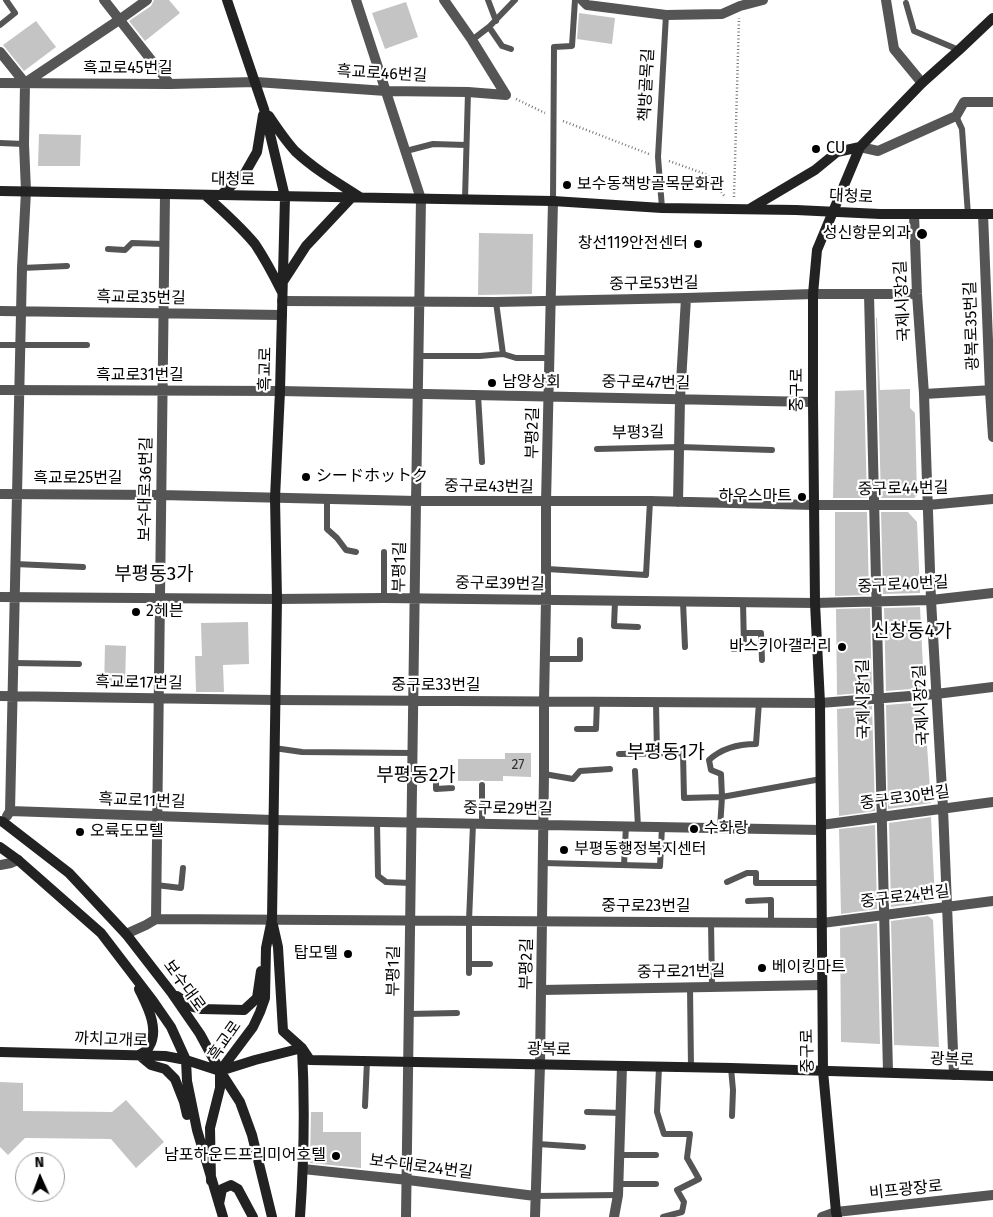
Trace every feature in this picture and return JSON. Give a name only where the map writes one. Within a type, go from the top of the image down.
[{"type":"main road","name":"흑교로","points":[[212,1181],[210,1128],[220,1088],[220,1071],[253,1026],[265,998],[266,948],[272,919],[277,599],[275,498],[284,281],[285,197],[264,109],[227,0]]},
{"type":"main road","name":"중구로","points":[[836,1215],[823,1071],[820,703],[815,604],[813,402],[813,294],[817,250],[860,147],[922,83],[993,18]]},
{"type":"main road","points":[[221,195],[245,173],[257,152],[264,109]]},
{"type":"main road","points":[[264,109],[279,132],[295,151],[357,198],[306,246],[284,281]]},
{"type":"main road","points":[[750,208],[815,170],[838,152],[860,147]]},
{"type":"main road","name":"대청로","points":[[0,191],[553,201],[662,208],[750,208],[914,214],[988,214]]},
{"type":"main road","points":[[204,195],[234,221],[254,244],[271,271],[282,297]]},
{"type":"main road","name":"보수대로","points":[[1,822],[69,873],[126,934],[171,992],[200,1034],[220,1071],[240,1102],[252,1134],[272,1217]]},
{"type":"main road","name":"보수대로","points":[[0,847],[18,860],[101,933],[171,1027],[186,1060],[187,1081],[197,1130],[223,1217]]},
{"type":"main road","name":"흑교로","points":[[272,919],[278,947],[283,1031],[302,1048]]},
{"type":"main road","points":[[171,992],[193,1007],[201,1009],[244,1010],[257,998],[258,983],[266,948]]},
{"type":"main road","points":[[127,966],[146,1004],[152,1023],[152,1036],[148,1049],[139,1055],[151,1065],[165,1069],[174,1079],[184,1102],[199,1160],[212,1181]]},
{"type":"main road","points":[[220,1071],[302,1048],[303,1169],[300,1217]]},
{"type":"main road","name":"광복로","points":[[302,1048],[310,1060],[731,1068],[993,1076]]},
{"type":"main road","name":"까치고개로","points":[[0,1052],[165,1056],[186,1060],[220,1071]]},
{"type":"main road","points":[[219,1206],[222,1189],[231,1185],[238,1189],[253,1217]]},
{"type":"street","points":[[104,0],[170,84]]},
{"type":"street","points":[[25,83],[147,0]]},
{"type":"street","name":"부평1길","points":[[356,0],[421,199],[406,1217]]},
{"type":"street","points":[[444,0],[472,40],[506,95]]},
{"type":"street","points":[[582,0],[587,5],[666,15],[722,14],[741,3],[763,0]]},
{"type":"street","points":[[886,0],[894,49],[922,83]]},
{"type":"street","points":[[0,52],[25,83],[24,144],[26,191],[22,268],[13,663],[4,695],[10,811],[1,822]]},
{"type":"street","name":"흑교로45번길","points":[[0,83],[170,84],[256,82]]},
{"type":"street","name":"흑교로46번길","points":[[256,82],[386,91],[468,92],[506,95]]},
{"type":"street","points":[[860,147],[878,151],[956,116],[964,102],[993,102]]},
{"type":"street","name":"보수대로36번길","points":[[156,919],[165,194]]},
{"type":"street","name":"부평2길","points":[[535,1217],[540,1065],[547,569],[546,502],[553,201]]},
{"type":"street","name":"국제시장2길","points":[[914,214],[924,394],[931,600],[943,808],[954,1075]]},
{"type":"street","name":"광복로35번길","points":[[988,214],[993,437]]},
{"type":"street","name":"중구로53번길","points":[[282,297],[419,302],[496,302],[813,294],[917,294]]},
{"type":"street","name":"국제시장1길","points":[[869,294],[888,1072]]},
{"type":"street","name":"부평3길","points":[[678,502],[680,399],[686,298]]},
{"type":"street","name":"흑교로35번길","points":[[0,311],[282,315]]},
{"type":"street","name":"흑교로31번길","points":[[0,390],[280,391]]},
{"type":"street","name":"중구로47번길","points":[[280,391],[813,402]]},
{"type":"street","points":[[924,394],[991,391]]},
{"type":"street","name":"흑교로25번길","points":[[0,494],[275,498]]},
{"type":"street","name":"중구로43번길","points":[[275,498],[814,505]]},
{"type":"street","name":"중구로44번길","points":[[814,505],[928,505],[993,499]]},
{"type":"street","name":"중구로40번길","points":[[815,604],[931,600],[993,593]]},
{"type":"street","name":"중구로39번길","points":[[0,597],[160,599],[415,598],[815,604]]},
{"type":"street","name":"중구로33번길","points":[[275,700],[820,703],[936,694],[993,687]]},
{"type":"street","name":"흑교로17번길","points":[[4,695],[275,700]]},
{"type":"street","name":"중구로30번길","points":[[821,827],[993,802]]},
{"type":"street","name":"흑교로11번길","points":[[10,811],[274,820]]},
{"type":"street","name":"중구로29번길","points":[[274,820],[638,827],[821,827]]},
{"type":"street","points":[[0,865],[11,864],[18,860]]},
{"type":"street","name":"중구로24번길","points":[[822,923],[993,901]]},
{"type":"street","points":[[126,934],[156,919]]},
{"type":"street","name":"중구로23번길","points":[[156,919],[822,923]]},
{"type":"street","name":"중구로21번길","points":[[541,990],[822,985]]},
{"type":"street","points":[[614,1217],[618,1195],[622,1066]]},
{"type":"street","name":"보수대로24번길","points":[[303,1169],[535,1196]]},
{"type":"street","name":"비프광장로","points":[[822,1217],[993,1195]]},
{"type":"lane","points":[[0,25],[15,13],[6,0]]},
{"type":"lane","points":[[488,0],[496,20]]},
{"type":"lane","points":[[472,40],[489,27],[516,0]]},
{"type":"lane","points":[[553,201],[554,47],[572,46],[575,0]]},
{"type":"lane","points":[[906,3],[914,31],[959,50]]},
{"type":"lane","name":"책방골목길","points":[[662,208],[658,157],[666,15]]},
{"type":"lane","points":[[489,27],[502,46],[511,49]]},
{"type":"lane","points":[[465,199],[468,92]]},
{"type":"lane","points":[[956,116],[962,130],[968,214]]},
{"type":"lane","points":[[0,143],[24,144]]},
{"type":"lane","points":[[406,152],[433,144],[466,145]]},
{"type":"lane","points":[[108,249],[125,250],[132,243],[164,244]]},
{"type":"lane","points":[[22,268],[67,266]]},
{"type":"lane","points":[[496,302],[503,354]]},
{"type":"lane","points":[[0,345],[87,345]]},
{"type":"lane","points":[[418,356],[503,354],[516,358],[549,358]]},
{"type":"lane","points":[[478,395],[482,462]]},
{"type":"lane","points":[[680,448],[772,450]]},
{"type":"lane","name":"부평3길","points":[[597,449],[680,448]]},
{"type":"lane","points":[[327,498],[327,529],[346,550],[356,552]]},
{"type":"lane","points":[[547,569],[646,576],[650,502]]},
{"type":"lane","points":[[384,552],[384,598]]},
{"type":"lane","points":[[15,564],[83,567]]},
{"type":"lane","points":[[615,601],[614,626],[638,627]]},
{"type":"lane","points":[[683,602],[685,647]]},
{"type":"lane","points":[[732,649],[744,648],[743,602]]},
{"type":"lane","points":[[744,633],[761,633],[762,660]]},
{"type":"lane","points":[[545,660],[580,659],[580,640]]},
{"type":"lane","points":[[13,663],[79,664]]},
{"type":"lane","points":[[577,729],[596,729],[597,701]]},
{"type":"lane","points":[[720,828],[721,774],[711,770],[709,760],[730,747],[756,744],[759,702]]},
{"type":"lane","points":[[656,703],[657,754]]},
{"type":"lane","points":[[274,748],[302,752],[412,754]]},
{"type":"lane","points":[[619,754],[683,753],[684,798],[722,797],[820,779]]},
{"type":"lane","points":[[544,774],[573,779],[580,770],[610,769]]},
{"type":"lane","points":[[635,770],[638,827]]},
{"type":"lane","points":[[412,779],[436,779],[436,789],[452,788]]},
{"type":"lane","points":[[469,973],[469,921],[482,785]]},
{"type":"lane","points":[[377,822],[378,876],[386,882],[410,884]]},
{"type":"lane","points":[[624,866],[626,826]]},
{"type":"lane","points":[[543,863],[660,866],[662,827]]},
{"type":"lane","points":[[156,885],[181,888],[183,868]]},
{"type":"lane","points":[[727,882],[747,873],[756,873],[756,883],[821,884]]},
{"type":"lane","points":[[748,901],[771,900],[771,923]]},
{"type":"lane","points":[[711,922],[712,987]]},
{"type":"lane","points":[[469,964],[490,964]]},
{"type":"lane","points":[[690,987],[691,1068]]},
{"type":"lane","name":"부평1길","points":[[408,1014],[457,1013]]},
{"type":"lane","points":[[364,1106],[367,1061]]},
{"type":"lane","points":[[659,1067],[657,1112],[664,1134],[690,1134],[688,1158],[699,1179],[678,1190],[684,1202],[682,1212],[663,1217]]},
{"type":"lane","points":[[731,1068],[733,1090],[732,1116]]},
{"type":"lane","points":[[587,1112],[621,1113]]},
{"type":"lane","points":[[538,1144],[583,1147]]},
{"type":"lane","points":[[619,1155],[656,1155]]},
{"type":"lane","points":[[618,1184],[656,1184]]},
{"type":"lane","points":[[535,1196],[618,1195]]},
{"type":"path","points":[[734,208],[741,3]]},
{"type":"path","points":[[506,95],[554,117],[708,175],[734,208]]},
{"type":"building","points":[[154,0],[169,0],[180,13],[145,41],[129,21],[151,6]]},
{"type":"building","points":[[406,2],[418,37],[385,49],[372,13]]},
{"type":"building","points":[[579,13],[615,18],[612,44],[577,39]]},
{"type":"building","points":[[36,21],[56,47],[24,71],[3,45]]},
{"type":"building","points":[[39,134],[81,135],[80,166],[38,166]]},
{"type":"building","points":[[479,233],[533,234],[532,294],[478,295]]},
{"type":"building","points":[[876,318],[880,390],[910,389],[910,408],[915,413],[917,495],[914,498],[881,498]]},
{"type":"building","points":[[864,390],[867,498],[833,498],[835,391]]},
{"type":"building","points":[[835,512],[867,512],[869,595],[835,596]]},
{"type":"building","points":[[881,512],[908,512],[917,522],[920,593],[883,594]]},
{"type":"building","points":[[920,607],[924,688],[886,691],[884,608]]},
{"type":"building","points":[[870,608],[872,692],[837,695],[836,609]]},
{"type":"building","points":[[248,622],[249,664],[223,665],[224,692],[196,692],[195,656],[202,656],[201,623]]},
{"type":"building","points":[[105,645],[126,646],[125,688],[104,688]]},
{"type":"building","points":[[924,702],[931,803],[888,809],[886,705]]},
{"type":"building","points":[[872,706],[875,811],[839,816],[837,709]]},
{"type":"building","points":[[505,753],[531,753],[531,777],[503,776],[503,781],[458,781],[458,759],[505,759]]},
{"type":"building","points":[[931,817],[935,901],[891,907],[889,823]]},
{"type":"building","points":[[875,825],[877,909],[841,914],[839,829]]},
{"type":"building","points":[[928,916],[933,920],[939,1047],[894,1045],[891,921]]},
{"type":"building","points":[[877,923],[880,1044],[841,1042],[840,928]]},
{"type":"building","points":[[0,1082],[23,1083],[23,1111],[112,1112],[126,1100],[164,1142],[136,1168],[111,1139],[25,1138],[8,1155],[0,1147]]},
{"type":"building","points":[[311,1112],[323,1112],[323,1132],[361,1132],[361,1168],[310,1163]]},
{"type":"place","name":"CU","points":[[816,149]]},
{"type":"place","name":"보수동책방골목문화관","points":[[567,185]]},
{"type":"place","name":"성신항문외과","points":[[922,234]]},
{"type":"place","name":"창선119안전센터","points":[[698,244]]},
{"type":"place","name":"남양상회","points":[[492,383]]},
{"type":"place","name":"シードホットク","points":[[306,477]]},
{"type":"place","name":"하우스마트","points":[[802,497]]},
{"type":"place","name":"2헤븐","points":[[136,612]]},
{"type":"place","name":"바스키아갤러리","points":[[842,647]]},
{"type":"place","name":"수화랑","points":[[694,829]]},
{"type":"place","name":"오륙도모텔","points":[[80,832]]},
{"type":"place","name":"부평동행정복지센터","points":[[564,850]]},
{"type":"place","name":"탑모텔","points":[[348,954]]},
{"type":"place","name":"베이킹마트","points":[[762,968]]},
{"type":"place","name":"남포하운드프리미어호텔","points":[[336,1156]]},
{"type":"district","name":"부평동3가","points":[[154,575]]},
{"type":"district","name":"신창동4가","points":[[912,632]]},
{"type":"district","name":"부평동1가","points":[[666,753]]},
{"type":"district","name":"부평동2가","points":[[416,776]]}]
